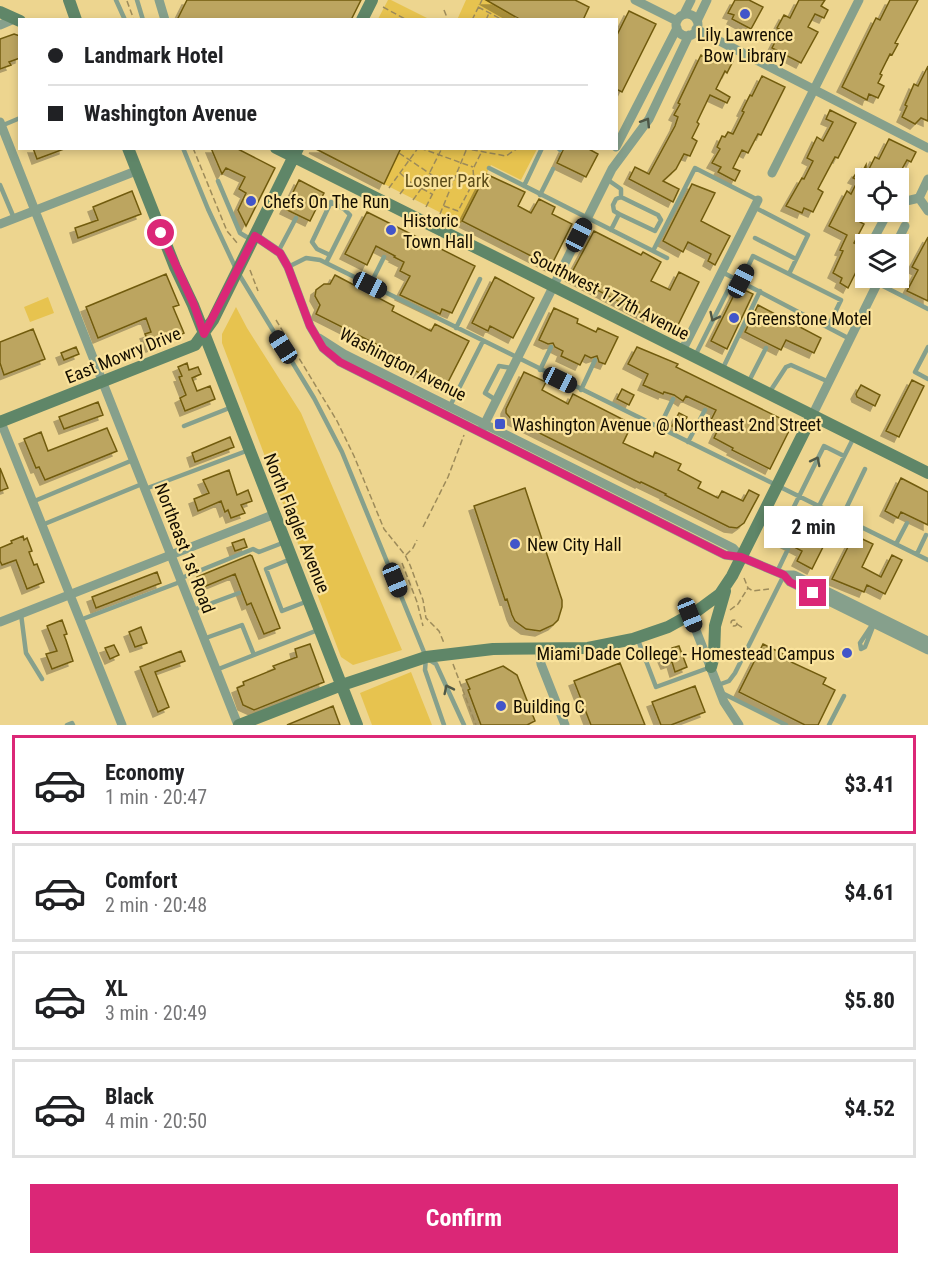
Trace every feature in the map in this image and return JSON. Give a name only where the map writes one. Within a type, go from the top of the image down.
[{"type":"street","points":[[69,0],[75,18]]},
{"type":"street","points":[[159,0],[164,18]]},
{"type":"street","points":[[635,0],[679,21],[693,16],[694,28]]},
{"type":"street","points":[[618,144],[691,0]]},
{"type":"street","points":[[480,434],[612,169],[648,119],[707,0]]},
{"type":"street","points":[[772,173],[859,0]]},
{"type":"street","points":[[364,18],[377,4]]},
{"type":"street","points":[[0,12],[17,20]]},
{"type":"street","points":[[0,25],[17,20]]},
{"type":"street","points":[[679,21],[681,34],[694,28]]},
{"type":"street","points":[[694,28],[928,148]]},
{"type":"street","points":[[649,83],[663,90]]},
{"type":"street","name":"Northeast 1st Road","points":[[1,124],[203,639],[239,725]]},
{"type":"street","points":[[623,135],[633,140]]},
{"type":"street","name":"North Flagler Avenue","points":[[129,150],[233,406],[357,725]]},
{"type":"street","points":[[612,169],[616,150]]},
{"type":"street","name":"East Mowry Drive","points":[[0,421],[191,348],[204,334],[296,153]]},
{"type":"street","name":"Southwest 177th Avenue","points":[[296,153],[553,286],[928,473]]},
{"type":"street","points":[[0,224],[136,171]]},
{"type":"street","points":[[919,198],[928,179]]},
{"type":"street","points":[[909,200],[919,198]]},
{"type":"street","points":[[919,198],[928,211]]},
{"type":"street","points":[[682,351],[756,204]]},
{"type":"street","points":[[901,234],[905,226]]},
{"type":"street","points":[[253,238],[278,252],[288,267],[304,313],[317,337]]},
{"type":"street","points":[[711,667],[717,616],[727,584],[874,288]]},
{"type":"street","name":"Washington Avenue","points":[[317,337],[344,354],[734,548],[741,557]]},
{"type":"street","name":"Washington Avenue","points":[[317,337],[329,354],[340,362],[468,428],[729,557],[741,557],[780,573],[794,575],[928,650]]},
{"type":"street","points":[[0,421],[122,725]]},
{"type":"street","points":[[0,622],[275,514]]},
{"type":"street","points":[[239,725],[342,685],[426,657],[493,649],[594,647],[637,638],[668,627],[690,615],[716,598],[727,584]]},
{"type":"street","points":[[690,615],[719,689],[736,724]]},
{"type":"street","name":"Washington Avenue","points":[[876,620],[928,641]]},
{"type":"street","points":[[539,649],[541,664],[562,724]]},
{"type":"lane","points":[[116,0],[124,18]]},
{"type":"lane","points":[[137,0],[142,18]]},
{"type":"lane","points":[[1,124],[18,119]]},
{"type":"lane","points":[[184,150],[237,271],[314,398],[342,452],[426,657],[425,670],[444,725]]},
{"type":"lane","points":[[524,186],[541,150]]},
{"type":"lane","points":[[489,168],[667,258]]},
{"type":"lane","points":[[653,251],[695,168],[808,235],[789,274]]},
{"type":"lane","points":[[540,195],[553,169]]},
{"type":"lane","points":[[607,179],[621,189],[621,197]]},
{"type":"lane","points":[[218,182],[240,233],[253,238]]},
{"type":"lane","points":[[0,185],[14,218]]},
{"type":"lane","points":[[621,197],[658,215],[661,220],[655,231],[614,211],[612,206],[616,199],[621,197]]},
{"type":"lane","points":[[326,263],[330,255],[350,215],[344,208],[331,202],[312,242],[317,249],[330,255]]},
{"type":"lane","points":[[611,230],[619,214]]},
{"type":"lane","points":[[278,252],[296,218]]},
{"type":"lane","points":[[755,238],[796,259]]},
{"type":"lane","points":[[370,285],[384,256]]},
{"type":"lane","points":[[741,281],[753,256],[841,300],[828,327]]},
{"type":"lane","points":[[288,267],[306,258],[326,263],[928,560]]},
{"type":"lane","points":[[722,272],[850,339]]},
{"type":"lane","points":[[694,357],[734,278]]},
{"type":"lane","points":[[456,328],[480,279]]},
{"type":"lane","points":[[892,288],[928,309]]},
{"type":"lane","points":[[721,370],[760,291]]},
{"type":"lane","points":[[445,416],[483,342]]},
{"type":"lane","points":[[540,370],[551,347]]},
{"type":"lane","points":[[928,347],[915,372],[928,379]]},
{"type":"lane","points":[[748,384],[766,348]]},
{"type":"lane","points":[[581,390],[595,360]]},
{"type":"lane","points":[[769,394],[786,367],[791,365],[829,382]]},
{"type":"lane","points":[[659,428],[673,399]]},
{"type":"lane","points":[[184,426],[233,406]]},
{"type":"lane","points":[[688,442],[705,410]]},
{"type":"lane","points":[[819,506],[854,437]]},
{"type":"lane","points":[[786,725],[719,689],[735,673],[780,573],[788,549],[776,543],[824,446],[844,456]]},
{"type":"lane","points":[[42,525],[249,450]]},
{"type":"lane","points":[[32,502],[133,460]]},
{"type":"lane","points":[[842,517],[865,469]]},
{"type":"lane","points":[[896,544],[907,523]]},
{"type":"lane","points":[[917,554],[926,535]]},
{"type":"lane","points":[[80,620],[253,549],[259,552],[285,542]]},
{"type":"lane","points":[[292,559],[266,569],[282,611],[308,601]]},
{"type":"lane","points":[[192,610],[239,593]]},
{"type":"lane","points":[[20,614],[26,653],[42,679]]},
{"type":"lane","points":[[876,620],[870,639],[861,649],[860,643],[876,620]]},
{"type":"lane","points":[[203,639],[242,625],[254,655]]},
{"type":"lane","points":[[216,670],[320,630]]},
{"type":"lane","points":[[637,638],[656,687],[711,667]]},
{"type":"lane","points":[[426,657],[436,664],[464,725]]},
{"type":"lane","points":[[829,725],[844,696]]},
{"type":"lane","points":[[67,725],[72,723],[73,725]]},
{"type":"path","points":[[473,18],[482,0]]},
{"type":"path","points":[[127,1],[133,18]]},
{"type":"path","points":[[377,4],[403,18]]},
{"type":"path","points":[[478,7],[500,18]]},
{"type":"path","points":[[444,10],[447,18]]},
{"type":"path","points":[[487,18],[489,12]]},
{"type":"path","points":[[194,150],[226,228],[241,248]]},
{"type":"path","points":[[389,188],[417,150]]},
{"type":"path","points":[[424,150],[474,167]]},
{"type":"path","points":[[413,200],[430,174],[441,150]]},
{"type":"path","points":[[440,214],[466,150]]},
{"type":"path","points":[[470,150],[506,156],[515,150]]},
{"type":"path","points":[[399,153],[451,188]]},
{"type":"path","points":[[444,207],[458,211],[474,181],[474,167],[481,153]]},
{"type":"path","points":[[400,172],[410,182],[432,194]]},
{"type":"path","points":[[426,207],[440,180]]},
{"type":"path","points":[[400,194],[410,182]]},
{"type":"path","points":[[423,527],[448,477],[468,428]]},
{"type":"path","points":[[405,555],[417,540]]},
{"type":"path","points":[[390,544],[394,542]]},
{"type":"path","points":[[402,563],[417,602],[423,626]]},
{"type":"path","points":[[744,577],[748,588],[753,591],[770,589]]},
{"type":"path","points":[[727,613],[738,604],[748,588]]},
{"type":"path","points":[[737,624],[743,628]]},
{"type":"path","points":[[432,625],[439,632],[446,647]]},
{"type":"path","points":[[451,660],[476,725]]},
{"type":"green space","points":[[388,0],[391,0],[427,18],[379,18]]},
{"type":"green space","points":[[466,0],[486,0],[519,18],[458,18]]},
{"type":"green space","name":"Losner Park","points":[[401,150],[536,150],[521,180],[491,165],[461,223],[384,184]]},
{"type":"green space","points":[[48,297],[54,313],[30,322],[24,307]]},
{"type":"green space","points":[[236,307],[301,413],[402,650],[353,665],[341,657],[222,343],[222,334]]},
{"type":"green space","points":[[411,672],[432,725],[372,725],[360,693]]},
{"type":"building","points":[[187,0],[361,0],[352,18],[178,18]]},
{"type":"building","points":[[486,0],[575,0],[589,7],[584,18],[518,18]]},
{"type":"building","name":"Lily Lawrence Bow Library","points":[[735,0],[749,0],[763,7],[751,29],[732,19],[734,15],[728,13]]},
{"type":"building","points":[[799,0],[825,0],[821,6],[828,10],[824,18],[815,14],[808,27],[818,32],[801,63],[772,48],[781,30],[777,28],[784,15],[790,18]]},
{"type":"building","points":[[890,0],[918,0],[895,43],[898,44],[880,74],[882,75],[878,83],[884,86],[878,98],[869,94],[867,100],[842,87],[876,18],[880,20]]},
{"type":"building","points":[[629,11],[656,24],[622,92],[618,90],[618,33]]},
{"type":"building","points":[[14,34],[18,35],[18,59],[9,62],[11,65],[0,69],[0,39]]},
{"type":"building","points":[[714,52],[733,61],[716,89],[730,97],[727,103],[710,95],[697,122],[699,124],[692,138],[697,141],[690,156],[684,154],[676,169],[663,181],[679,189],[673,202],[629,179],[635,167],[649,174],[675,126],[678,117],[674,115],[680,104],[678,103],[701,55],[710,60]]},
{"type":"building","points":[[928,66],[928,121],[921,118],[915,124],[902,117],[914,84],[918,86]]},
{"type":"building","points":[[762,76],[785,87],[761,135],[758,134],[748,153],[742,150],[733,168],[740,171],[735,181],[718,172],[721,167],[712,163],[720,149],[717,147],[722,136],[725,137],[728,132],[733,134],[750,95],[752,96]]},
{"type":"building","points":[[830,110],[856,123],[838,158],[835,157],[818,189],[823,192],[813,212],[804,208],[802,213],[786,206],[813,161],[807,158],[817,137],[823,141],[833,122],[826,119]]},
{"type":"building","points":[[889,139],[916,152],[911,162],[907,160],[903,168],[870,168],[875,157],[879,159]]},
{"type":"building","points":[[34,150],[61,150],[37,159]]},
{"type":"building","points":[[212,150],[240,150],[275,168],[246,226],[238,210],[246,193],[239,189],[245,177],[226,168],[222,174]]},
{"type":"building","points":[[318,150],[400,150],[384,184]]},
{"type":"building","points":[[563,150],[591,150],[598,154],[586,177],[557,163]]},
{"type":"building","points":[[486,174],[525,192],[518,206],[531,213],[539,199],[555,207],[552,214],[572,224],[551,266],[462,221]]},
{"type":"building","points":[[299,180],[324,193],[310,221],[285,209]]},
{"type":"building","points":[[692,184],[715,193],[701,221],[730,236],[715,265],[708,261],[711,254],[688,242],[683,252],[663,241]]},
{"type":"building","points":[[855,186],[855,222],[864,224],[859,234],[855,234],[855,274],[848,288],[840,283],[842,278],[833,273],[847,235],[829,226],[847,191],[851,194]]},
{"type":"building","points":[[132,191],[141,214],[78,238],[75,228],[98,220],[93,207]]},
{"type":"building","points":[[367,212],[475,266],[452,313],[442,309],[440,314],[400,295],[410,276],[400,271],[404,262],[395,256],[376,246],[367,265],[345,254]]},
{"type":"building","points":[[594,231],[641,255],[643,252],[661,262],[651,281],[670,290],[679,272],[699,282],[678,325],[652,312],[649,317],[570,276]]},
{"type":"building","points":[[928,237],[928,301],[907,291],[918,270],[912,267]]},
{"type":"building","points":[[166,274],[179,305],[173,307],[184,333],[151,347],[145,334],[151,332],[146,318],[98,338],[86,307]]},
{"type":"building","points":[[335,275],[394,306],[392,311],[431,331],[435,324],[469,341],[446,386],[373,350],[376,344],[316,314],[320,305],[315,296],[316,290],[324,284],[330,284]]},
{"type":"building","points":[[495,277],[534,298],[513,338],[490,326],[488,331],[472,323]]},
{"type":"building","name":"Greenstone Motel","points":[[738,287],[753,294],[727,349],[711,341]]},
{"type":"building","points":[[758,305],[821,338],[814,353],[786,340],[781,350],[745,332]]},
{"type":"building","points":[[554,308],[578,319],[577,323],[596,332],[598,328],[618,337],[605,364],[599,362],[597,356],[591,358],[585,355],[580,365],[561,356],[563,351],[555,347],[553,343],[548,344],[539,340]]},
{"type":"building","points":[[33,329],[45,359],[4,375],[0,363],[0,342]]},
{"type":"building","points":[[76,347],[79,354],[64,360],[61,353]]},
{"type":"building","points":[[637,347],[678,364],[676,367],[790,423],[791,427],[770,469],[714,438],[719,427],[710,422],[716,410],[686,396],[683,401],[674,395],[664,392],[663,394],[643,385],[648,374],[628,364]]},
{"type":"building","points":[[187,363],[189,370],[198,367],[201,374],[192,378],[197,391],[210,386],[215,399],[185,411],[180,398],[186,395],[178,367]]},
{"type":"building","points":[[524,372],[546,382],[542,390],[568,404],[573,394],[632,424],[623,443],[653,457],[655,452],[681,464],[678,470],[701,482],[698,488],[718,498],[722,491],[743,501],[749,490],[759,495],[744,523],[737,528],[729,527],[511,419],[506,409]]},
{"type":"building","points":[[912,380],[924,386],[899,437],[886,431]]},
{"type":"building","points":[[861,385],[880,395],[875,406],[857,397],[856,394]]},
{"type":"building","points":[[622,389],[634,395],[629,405],[617,399]]},
{"type":"building","points":[[98,402],[103,415],[64,429],[59,417]]},
{"type":"building","points":[[679,413],[687,417],[680,431],[672,426]]},
{"type":"building","points":[[107,428],[117,451],[45,480],[39,467],[36,468],[24,439],[41,432],[48,451]]},
{"type":"building","points":[[230,437],[234,447],[195,462],[192,453]]},
{"type":"building","points":[[0,468],[8,488],[0,491]]},
{"type":"building","points":[[229,470],[237,495],[248,490],[252,501],[241,505],[245,513],[231,518],[228,510],[225,512],[221,501],[198,511],[194,499],[209,493],[203,480]]},
{"type":"building","points":[[901,478],[928,492],[928,525],[901,512],[898,518],[885,511]]},
{"type":"building","name":"New City Hall","points":[[525,488],[562,600],[558,620],[540,631],[526,629],[515,621],[507,599],[505,600],[474,506]]},
{"type":"building","points":[[818,520],[833,527],[812,569],[797,561],[802,551],[784,542],[795,521],[813,530]]},
{"type":"building","points":[[854,535],[873,544],[862,567],[881,577],[892,555],[902,560],[885,594],[867,585],[864,592],[832,579]]},
{"type":"building","points":[[23,536],[24,540],[27,538],[34,565],[37,564],[44,582],[27,589],[16,560],[2,565],[0,561],[0,548]]},
{"type":"building","points":[[244,539],[247,547],[235,551],[232,543]]},
{"type":"building","points":[[250,555],[280,628],[264,634],[251,603],[247,605],[235,574],[201,588],[197,577]]},
{"type":"building","points":[[157,572],[161,583],[96,608],[92,597]]},
{"type":"building","points":[[62,620],[67,634],[64,635],[73,661],[52,669],[46,654],[57,651],[47,626]]},
{"type":"building","points":[[141,627],[147,643],[135,647],[129,632]]},
{"type":"building","points":[[310,644],[324,682],[254,710],[243,705],[237,688],[244,685],[243,682],[275,669],[273,666],[297,657],[295,649]]},
{"type":"building","points":[[763,644],[793,659],[791,662],[826,678],[823,684],[835,690],[818,725],[805,725],[739,692]]},
{"type":"building","points":[[114,645],[119,655],[110,659],[105,648]]},
{"type":"building","points":[[679,646],[687,667],[675,672],[672,662],[666,664],[662,655]]},
{"type":"building","points":[[181,651],[185,661],[155,672],[169,707],[158,712],[140,667]]},
{"type":"building","points":[[620,663],[645,725],[591,725],[574,681]]},
{"type":"building","name":"Building C","points":[[503,666],[517,675],[535,721],[527,725],[481,725],[466,680]]},
{"type":"building","points":[[695,686],[705,712],[671,725],[661,725],[652,702]]},
{"type":"building","points":[[333,706],[340,725],[287,725]]},
{"type":"place","name":"Lily Lawrence Bow Library","points":[[745,14]]},
{"type":"place","name":"Chefs On The Run","points":[[251,201]]},
{"type":"place","name":"Historic Town Hall","points":[[391,230]]},
{"type":"place","name":"Greenstone Motel","points":[[734,318]]},
{"type":"place","name":"Washington Avenue @ Northeast 2nd Street","points":[[500,424]]},
{"type":"place","name":"New City Hall","points":[[515,544]]},
{"type":"place","name":"Miami Dade College - Homestead Campus","points":[[847,653]]},
{"type":"place","name":"Building C","points":[[501,706]]},
{"type":"route","points":[[161,233],[194,305],[204,334],[255,236],[280,253],[288,267],[310,326],[323,348],[340,362],[729,557],[741,557],[784,575],[790,582],[813,593]]}]
